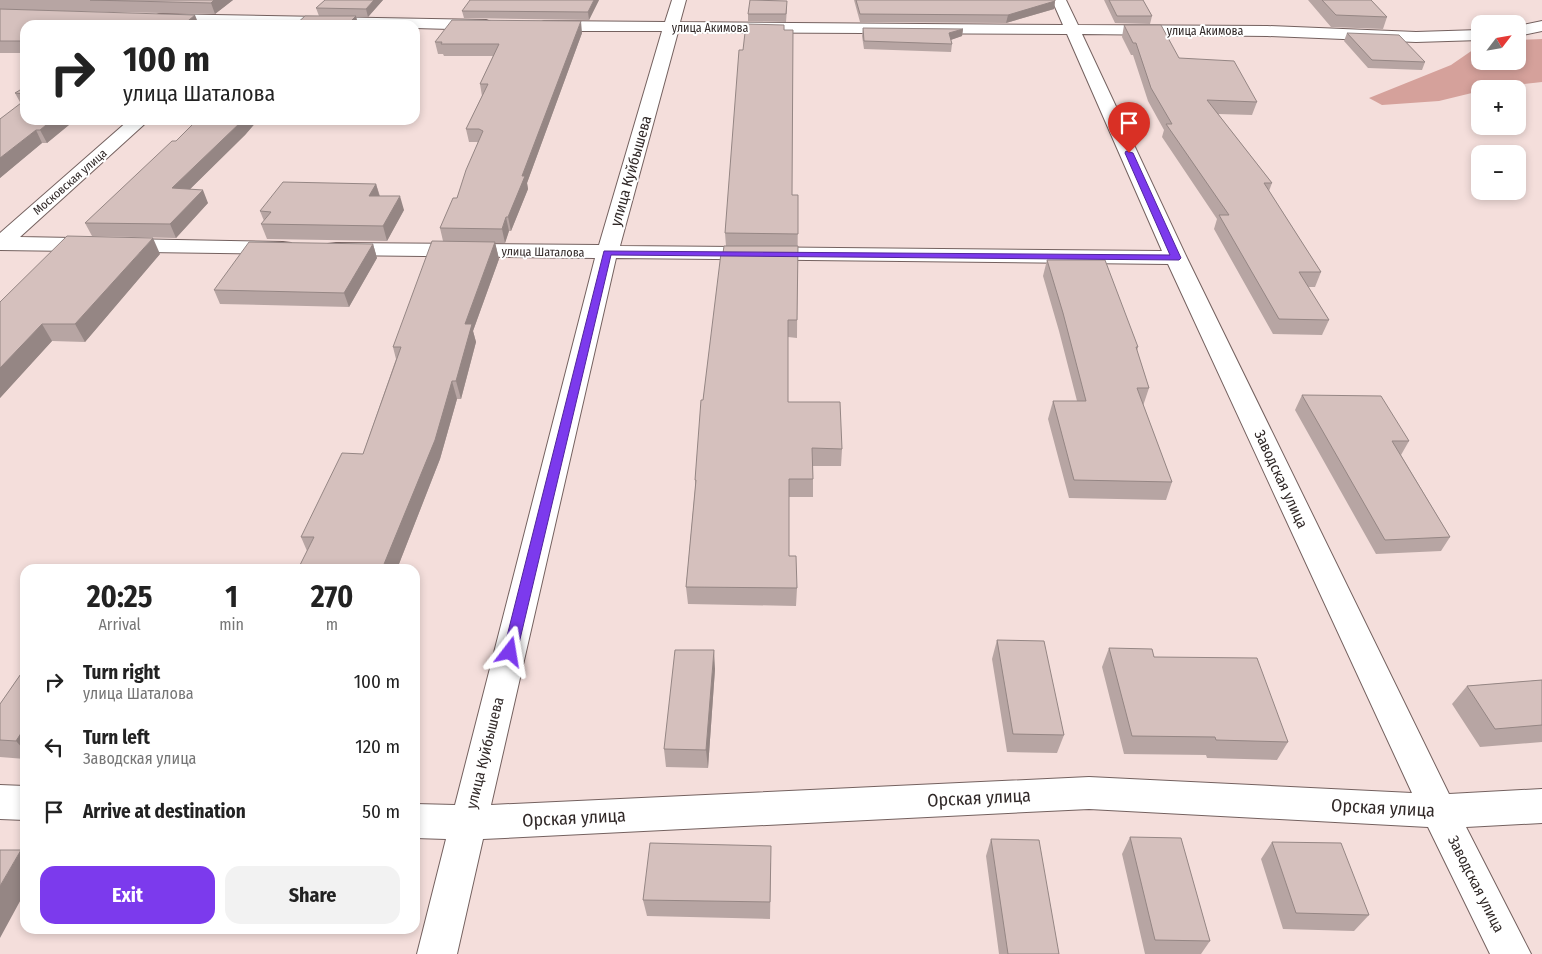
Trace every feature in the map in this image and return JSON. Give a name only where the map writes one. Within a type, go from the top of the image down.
[{"type":"street","name":"улица Куйбышева","points":[[436,954],[607,253],[679,0]]},
{"type":"street","name":"Заводская улица","points":[[1059,0],[1176,258],[1439,811],[1511,954]]},
{"type":"street","points":[[253,20],[270,5]]},
{"type":"street","points":[[145,19],[171,20]]},
{"type":"street","points":[[420,25],[506,26]]},
{"type":"street","name":"улица Акимова","points":[[525,26],[1267,31],[1416,37],[1471,35]]},
{"type":"street","points":[[1526,29],[1542,26]]},
{"type":"street","name":"Московская улица","points":[[0,243],[134,125]]},
{"type":"street","name":"улица Шаталова","points":[[0,243],[607,253],[1176,258]]},
{"type":"street","name":"Орская улица","points":[[420,821],[468,823],[1089,793],[1439,811],[1542,806]]},
{"type":"street","points":[[0,802],[20,803]]},
{"type":"shaded area","points":[[1542,39],[1542,82],[1526,84],[1526,80],[1471,80],[1471,93],[1439,101],[1382,105],[1369,98],[1451,65],[1471,51],[1471,70],[1526,70],[1526,40]]},
{"type":"building","points":[[90,0],[214,0],[211,3]]},
{"type":"building","points":[[325,0],[374,0],[366,9],[316,8]]},
{"type":"building","points":[[470,0],[594,0],[588,12],[462,11]]},
{"type":"building","points":[[750,0],[787,1],[786,14],[748,14]]},
{"type":"building","points":[[856,0],[1055,1],[1008,15],[860,14]]},
{"type":"building","points":[[1109,0],[1143,0],[1152,16],[1117,16]]},
{"type":"building","points":[[1322,0],[1371,0],[1387,17],[1336,15]]},
{"type":"building","points":[[0,9],[195,15],[189,20],[20,20],[20,41],[0,41]]},
{"type":"building","points":[[305,16],[356,16],[352,20],[301,20]]},
{"type":"building","points":[[452,20],[581,21],[522,176],[525,176],[502,229],[440,228],[453,198],[457,198],[466,170],[483,131],[479,129],[466,129],[488,84],[480,84],[499,44],[441,44],[442,42],[435,42]]},
{"type":"building","points":[[746,24],[784,25],[784,30],[793,30],[792,195],[798,195],[798,234],[725,233],[739,50],[743,50]]},
{"type":"building","points":[[1124,25],[1161,25],[1179,58],[1234,61],[1257,102],[1207,100],[1272,183],[1264,183],[1321,272],[1299,272],[1329,320],[1279,319],[1219,215],[1229,215],[1166,124],[1172,124],[1151,88],[1136,43],[1133,43]]},
{"type":"building","points":[[863,28],[963,29],[949,33],[952,44],[864,41]]},
{"type":"building","points":[[1347,33],[1399,35],[1425,62],[1372,60]]},
{"type":"building","points":[[20,104],[20,125],[46,125],[40,130],[36,130],[0,158],[0,119]]},
{"type":"building","points":[[192,125],[238,125],[172,188],[203,190],[170,224],[85,223],[172,141],[176,141]]},
{"type":"building","points":[[283,182],[376,184],[369,196],[400,196],[383,226],[261,224],[271,212],[260,211]]},
{"type":"building","points":[[67,236],[153,238],[75,324],[42,324],[0,368],[0,302]]},
{"type":"building","points":[[432,241],[495,242],[465,324],[472,324],[456,381],[452,381],[435,440],[384,564],[300,564],[314,537],[301,537],[342,453],[363,454],[401,347],[393,347]]},
{"type":"building","points":[[249,242],[373,244],[344,293],[214,290]]},
{"type":"building","points":[[724,246],[798,246],[797,320],[788,320],[788,402],[840,402],[842,449],[812,448],[813,479],[789,479],[789,556],[796,556],[797,588],[686,587],[701,400],[703,400],[721,253],[723,253]]},
{"type":"building","points":[[1047,260],[1105,260],[1138,347],[1136,347],[1149,388],[1137,388],[1172,482],[1074,480],[1053,401],[1086,401]]},
{"type":"building","points":[[1302,395],[1381,396],[1409,441],[1392,441],[1450,537],[1385,540]]},
{"type":"building","points":[[997,640],[1044,641],[1064,735],[1013,734]]},
{"type":"building","points":[[1109,648],[1152,649],[1154,657],[1257,658],[1288,742],[1216,740],[1215,737],[1132,736]]},
{"type":"building","points":[[675,650],[714,650],[706,750],[664,749]]},
{"type":"building","points":[[20,675],[20,735],[16,741],[0,740],[0,704]]},
{"type":"building","points":[[1542,680],[1542,725],[1495,729],[1467,686]]},
{"type":"building","points":[[1130,837],[1181,838],[1210,941],[1155,940]]},
{"type":"building","points":[[991,839],[1039,840],[1059,954],[1008,954]]},
{"type":"building","points":[[1272,842],[1341,843],[1369,915],[1296,913]]},
{"type":"building","points":[[650,843],[771,846],[770,902],[643,900]]},
{"type":"building","points":[[0,850],[20,850],[20,852],[0,886]]},
{"type":"route","points":[[510,652],[607,253],[1176,258],[1129,153]]}]
